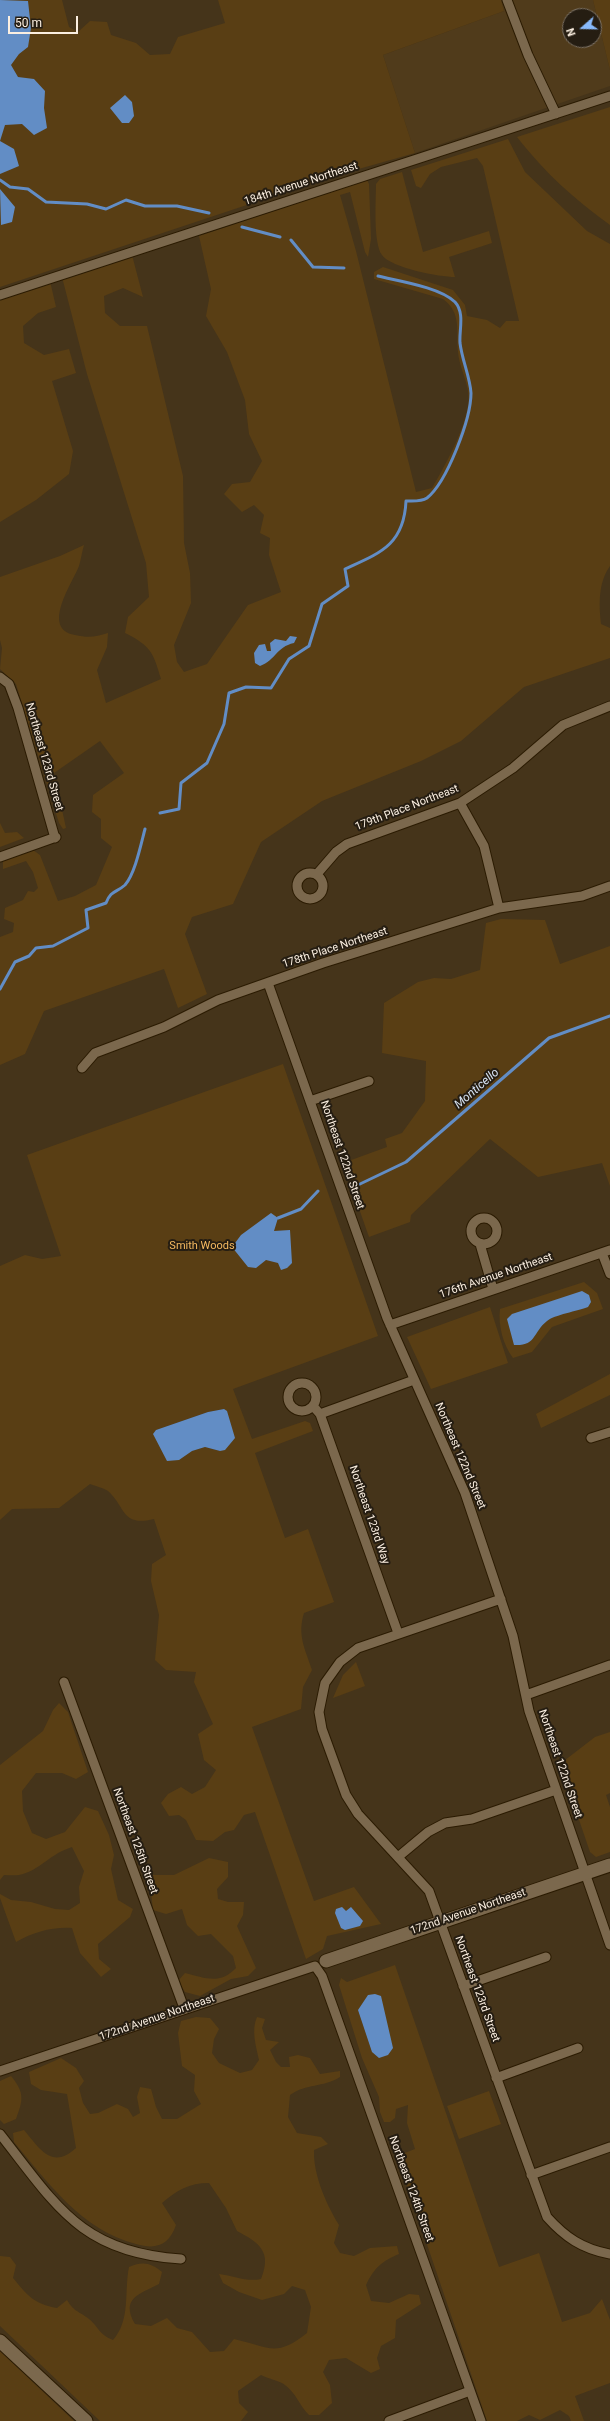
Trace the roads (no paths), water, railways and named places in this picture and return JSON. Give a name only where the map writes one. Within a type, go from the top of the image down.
[{"type":"street","points":[[507,0],[528,55],[556,114]]},
{"type":"street","name":"184th Avenue Northeast","points":[[0,294],[610,96]]},
{"type":"street","name":"Northeast 123rd Street","points":[[0,677],[9,684],[55,837],[0,857]]},
{"type":"street","name":"179th Place Northeast","points":[[317,874],[336,852],[347,844],[460,803],[513,768],[563,725],[610,706]]},
{"type":"street","points":[[460,803],[484,846],[499,908]]},
{"type":"street","name":"178th Place Northeast","points":[[82,1068],[95,1053],[164,1027],[218,1000],[323,963],[499,908],[582,896],[610,886]]},
{"type":"street","name":"Northeast 122nd Street","points":[[268,983],[390,1325],[465,1493],[513,1636],[529,1711],[610,1945]]},
{"type":"street","points":[[310,1101],[369,1081]]},
{"type":"street","points":[[480,1244],[493,1289]]},
{"type":"street","points":[[606,1251],[610,1274]]},
{"type":"street","name":"176th Avenue Northeast","points":[[390,1325],[606,1251]]},
{"type":"street","points":[[320,1414],[414,1380]]},
{"type":"street","name":"Northeast 123rd Way","points":[[313,1406],[320,1414],[398,1633]]},
{"type":"street","points":[[591,1438],[610,1432]]},
{"type":"street","name":"Northeast 123rd Street","points":[[501,1599],[398,1633],[358,1648],[340,1662],[325,1683],[319,1712],[322,1729],[346,1795],[358,1814],[429,1891],[547,2217],[562,2234],[575,2243],[592,2251],[610,2254]]},
{"type":"street","points":[[526,1695],[610,1665]]},
{"type":"street","name":"Northeast 125th Street","points":[[64,1682],[184,2008]]},
{"type":"street","points":[[398,1857],[428,1832],[445,1823],[472,1819],[556,1790]]},
{"type":"street","name":"172nd Avenue Northeast","points":[[0,2071],[610,1865]]},
{"type":"street","points":[[463,1986],[546,1957]]},
{"type":"street","name":"Northeast 124th Street","points":[[320,1963],[322,1976],[481,2421]]},
{"type":"street","points":[[496,2078],[578,2048]]},
{"type":"street","points":[[0,2134],[62,2211],[87,2232],[110,2244],[136,2254],[181,2258]]},
{"type":"street","points":[[531,2175],[610,2147]]},
{"type":"street","points":[[0,2341],[86,2421]]},
{"type":"street","points":[[389,2421],[470,2391]]},
{"type":"water","points":[[0,0],[28,1],[31,28],[28,47],[19,54],[11,65],[18,77],[34,79],[45,91],[44,108],[47,128],[34,135],[22,124],[5,125],[0,141]]},
{"type":"water","points":[[125,95],[132,102],[134,116],[129,123],[122,123],[110,108]]},
{"type":"water","points":[[0,141],[14,149],[19,166],[0,174]]},
{"type":"water","points":[[0,189],[15,207],[12,222],[1,225]]},
{"type":"water","points":[[290,636],[297,637],[294,643],[283,647],[270,660],[260,666],[255,663],[254,653],[259,645],[265,644],[267,651],[271,651],[270,643],[275,639],[286,641]]},
{"type":"water","points":[[271,1213],[278,1218],[274,1231],[290,1230],[292,1263],[287,1268],[281,1270],[278,1263],[266,1260],[256,1268],[248,1267],[232,1247],[241,1235]]},
{"type":"water","points":[[582,1291],[589,1295],[591,1302],[588,1307],[550,1319],[542,1326],[531,1341],[521,1345],[514,1345],[507,1319],[512,1314]]},
{"type":"water","points":[[224,1409],[227,1411],[235,1438],[225,1450],[220,1451],[205,1447],[192,1451],[179,1460],[167,1461],[153,1434],[156,1430],[208,1412]]},
{"type":"water","points":[[342,1907],[346,1911],[351,1907],[363,1921],[360,1926],[345,1930],[341,1928],[335,1913],[336,1909]]},
{"type":"water","points":[[375,1994],[381,1996],[393,2048],[388,2055],[379,2058],[372,2052],[358,2010],[368,1995]]},
{"type":"waterway","points":[[0,180],[10,187],[28,189],[46,202],[87,204],[106,209],[126,200],[145,206],[177,206],[209,213]]},
{"type":"waterway","points":[[242,227],[280,237]]},
{"type":"waterway","points":[[291,240],[313,267],[344,268]]},
{"type":"waterway","points":[[160,813],[179,809],[181,783],[207,763],[224,724],[229,693],[246,687],[271,688],[289,659],[309,646],[322,604],[348,586],[345,569],[369,558],[388,546],[401,528],[406,501],[420,501],[427,498],[435,490],[450,465],[467,418],[471,393],[460,343],[460,311],[455,302],[439,292],[418,285],[378,276]]},
{"type":"waterway","points":[[0,989],[15,962],[29,956],[36,948],[53,946],[88,928],[86,910],[106,903],[110,896],[122,888],[129,880],[145,829]]},
{"type":"waterway","name":"Monticello","points":[[360,1184],[406,1162],[549,1038],[610,1016]]},
{"type":"waterway","name":"Monticello","points":[[278,1218],[301,1209],[318,1191]]},
{"type":"park label","name":"Smith Woods","points":[[202,1246]]}]
